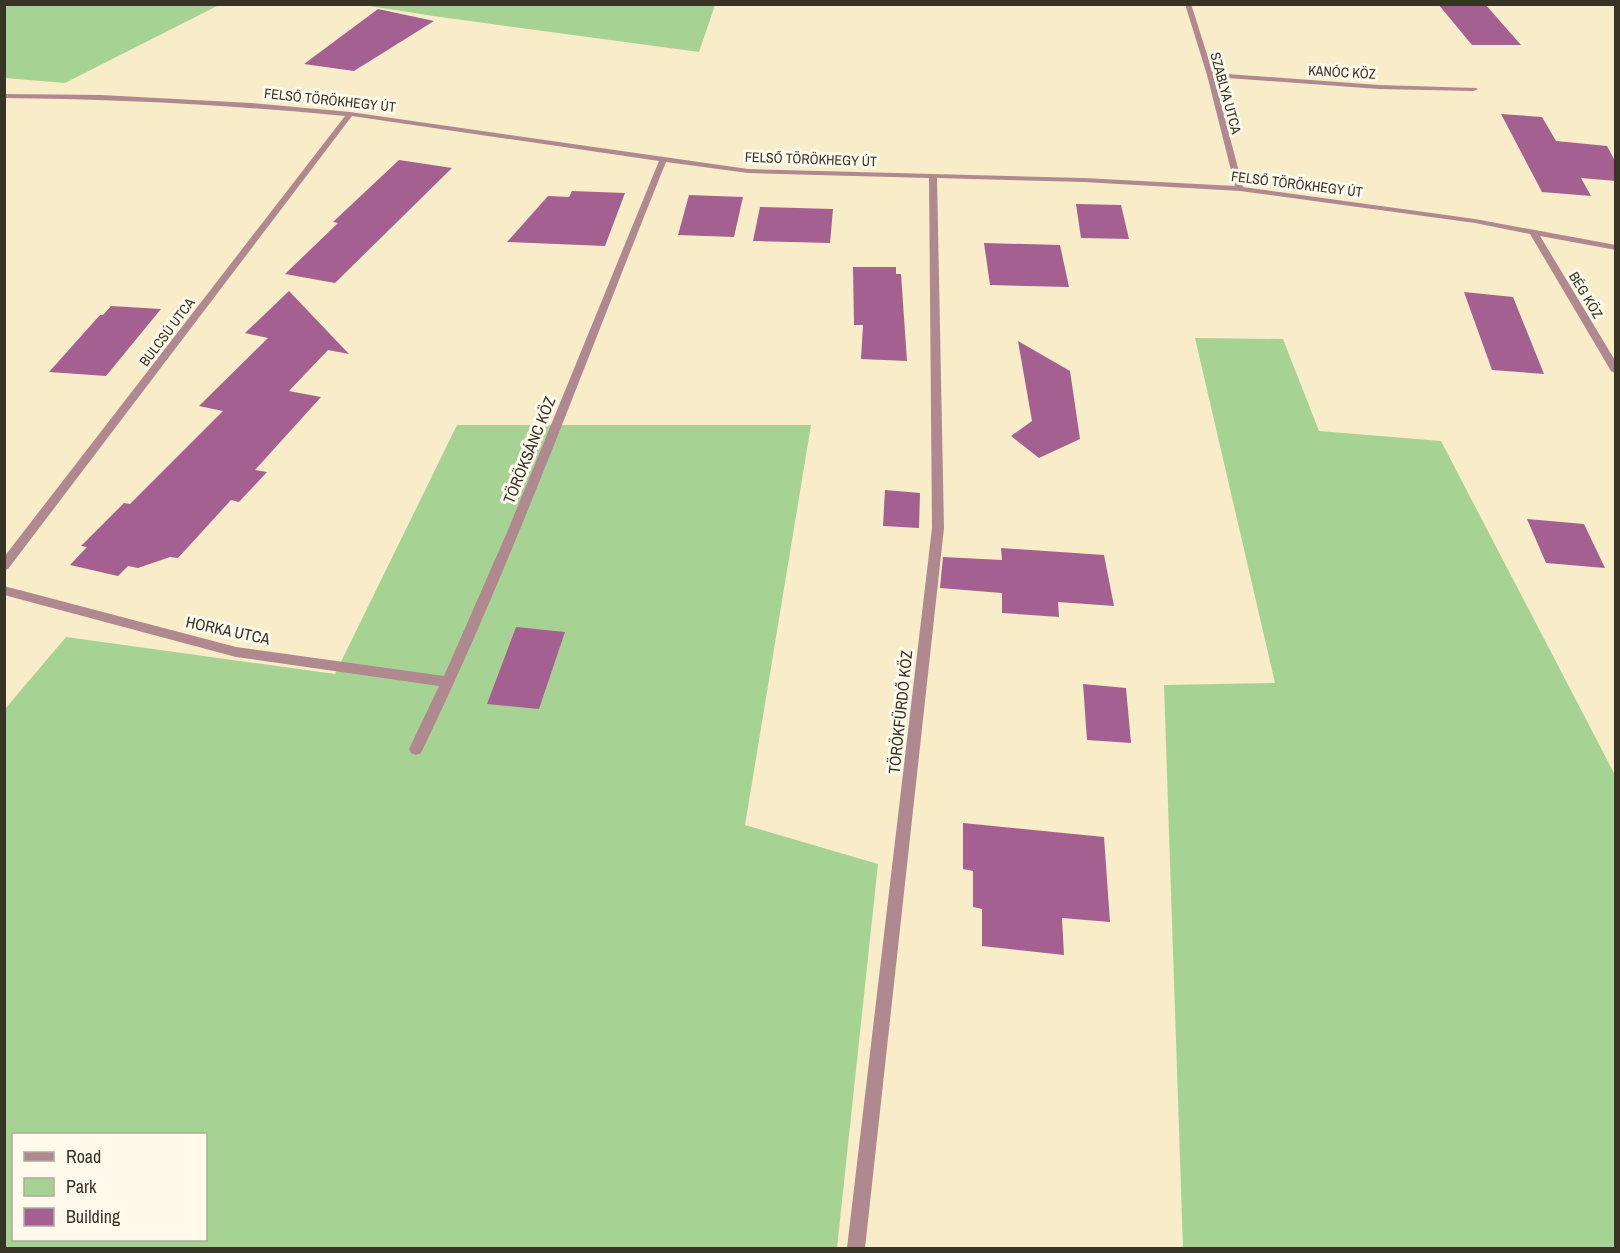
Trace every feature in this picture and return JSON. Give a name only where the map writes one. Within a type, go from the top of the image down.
[{"type":"street","name":"SZABLYA UTCA","points":[[1188,4],[1210,75],[1240,189]]},
{"type":"street","name":"KANÓC KÖZ","points":[[1210,75],[1379,87],[1474,89]]},
{"type":"street","name":"FELSŐ TÖRÖKHEGY ÚT","points":[[4,96],[251,105],[350,114],[748,171],[933,178],[1084,180],[1240,189],[1475,221],[1616,248]]},
{"type":"street","name":"BULCSÚ UTCA","points":[[4,566],[350,114]]},
{"type":"street","name":"TÖRÖKSÁNC KÖZ","points":[[416,748],[448,682],[527,499],[663,160]]},
{"type":"street","name":"TÖRÖKFÜRDŐ KÖZ","points":[[856,1248],[938,528],[933,178]]},
{"type":"street","name":"BÉG KÖZ","points":[[1534,233],[1616,371]]},
{"type":"street","name":"HORKA UTCA","points":[[4,590],[236,652],[448,682]]},
{"type":"green space","points":[[4,5],[219,5],[65,83],[5,78]]},
{"type":"green space","points":[[363,5],[715,5],[699,52]]},
{"type":"green space","points":[[1195,338],[1283,339],[1319,431],[1441,441],[1615,775],[1615,1248],[1183,1248],[1164,685],[1275,683]]},
{"type":"green space","points":[[457,425],[811,425],[745,825],[878,864],[837,1248],[5,1248],[5,709],[66,637],[335,674]]},
{"type":"building","points":[[1438,4],[1485,4],[1521,45],[1472,45]]},
{"type":"building","points":[[378,9],[434,21],[354,71],[304,64]]},
{"type":"building","points":[[1501,114],[1542,117],[1556,141],[1607,146],[1616,163],[1616,181],[1581,178],[1591,196],[1542,192]]},
{"type":"building","points":[[399,160],[452,168],[335,283],[285,274],[338,223],[333,222]]},
{"type":"building","points":[[572,191],[625,193],[605,246],[507,242],[548,196],[569,197]]},
{"type":"building","points":[[689,195],[743,197],[734,237],[678,235]]},
{"type":"building","points":[[1076,204],[1121,205],[1129,239],[1081,238]]},
{"type":"building","points":[[760,207],[833,209],[830,243],[753,241]]},
{"type":"building","points":[[984,243],[1060,245],[1069,287],[990,285]]},
{"type":"building","points":[[853,267],[896,267],[896,274],[901,274],[907,361],[861,359],[863,325],[854,325]]},
{"type":"building","points":[[289,291],[349,354],[328,350],[289,391],[321,397],[255,470],[267,472],[239,502],[231,500],[178,558],[170,557],[138,568],[128,566],[118,576],[70,565],[87,547],[81,546],[124,503],[130,504],[223,411],[199,406],[268,338],[245,333]]},
{"type":"building","points":[[1464,292],[1513,297],[1544,374],[1492,370]]},
{"type":"building","points":[[111,306],[161,309],[106,376],[49,372],[100,315],[103,315]]},
{"type":"building","points":[[1018,341],[1070,371],[1080,439],[1039,458],[1011,436],[1032,421]]},
{"type":"building","points":[[885,490],[920,493],[919,528],[883,526]]},
{"type":"building","points":[[1527,519],[1584,524],[1605,568],[1546,563]]},
{"type":"building","points":[[1001,548],[1104,555],[1114,606],[1058,602],[1059,617],[1002,613],[1002,593],[940,588],[943,557],[1002,560]]},
{"type":"building","points":[[516,627],[565,632],[539,709],[487,704]]},
{"type":"building","points":[[1083,684],[1126,688],[1131,743],[1087,740]]},
{"type":"building","points":[[963,823],[1104,837],[1110,922],[1062,918],[1064,955],[982,946],[982,909],[973,907],[973,871],[963,869]]}]
